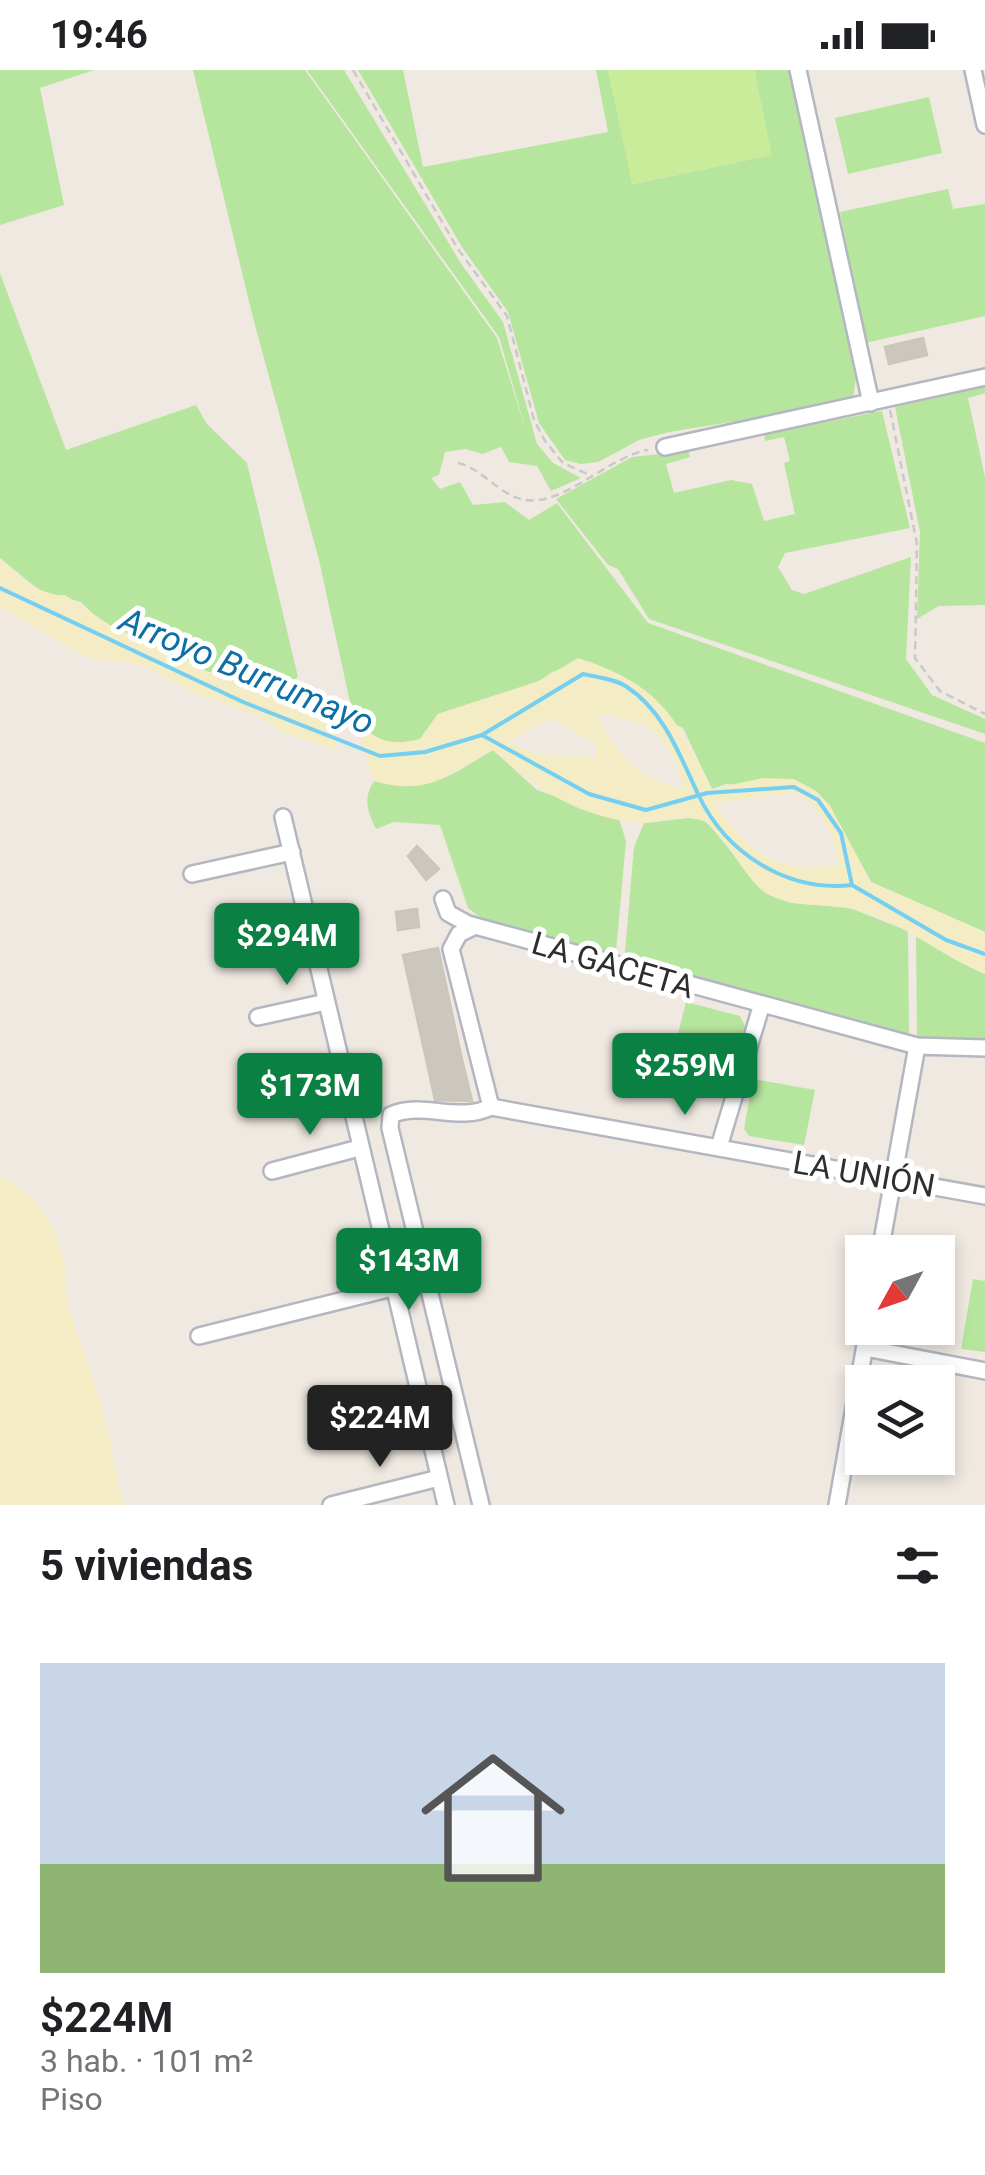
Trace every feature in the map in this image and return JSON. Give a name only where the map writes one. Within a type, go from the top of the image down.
[{"type":"street","points":[[798,70],[878,401]]},
{"type":"street","points":[[974,70],[985,125]]},
{"type":"street","points":[[665,447],[985,378]]},
{"type":"street","points":[[284,816],[446,1505]]},
{"type":"street","points":[[192,874],[292,852]]},
{"type":"street","name":"LA GACETA","points":[[444,899],[448,912],[475,926],[761,1007],[917,1046],[985,1048]]},
{"type":"street","points":[[475,926],[459,934],[451,949],[491,1106]]},
{"type":"street","points":[[258,1017],[326,1002]]},
{"type":"street","points":[[719,1147],[761,1007]]},
{"type":"street","points":[[882,1235],[917,1046]]},
{"type":"street","name":"LA UNIÓN","points":[[481,1505],[390,1128],[392,1115],[407,1108],[460,1115],[491,1106],[985,1196]]},
{"type":"street","points":[[272,1171],[359,1148]]},
{"type":"street","points":[[199,1336],[392,1288]]},
{"type":"street","points":[[836,1505],[865,1345]]},
{"type":"street","points":[[865,1348],[985,1371]]},
{"type":"street","points":[[331,1505],[440,1478]]},
{"type":"path","points":[[354,70],[458,249],[506,316],[534,420],[545,441],[563,463],[592,476]]},
{"type":"path","points":[[878,401],[916,544],[912,635],[915,658],[940,691],[985,714]]},
{"type":"path","points":[[458,463],[478,468],[510,496],[530,502],[555,495],[629,453],[665,447]]},
{"type":"green space","points":[[0,70],[94,70],[40,88],[64,205],[0,225]]},
{"type":"green space","points":[[193,70],[305,70],[497,338],[527,434],[499,337],[307,70],[344,70],[462,265],[503,322],[537,444],[553,463],[581,478],[551,491],[537,466],[509,462],[501,447],[482,454],[466,449],[445,452],[439,475],[431,478],[440,489],[460,482],[473,505],[505,502],[529,520],[557,503],[648,623],[985,743],[985,932],[871,882],[830,806],[816,791],[726,784],[712,789],[683,728],[554,671],[539,681],[438,714],[420,739],[391,746],[372,737],[353,716],[319,560],[253,318]]},
{"type":"green space","points":[[358,70],[403,70],[423,167],[608,132],[596,70],[608,70],[633,184],[771,155],[754,70],[789,70],[856,379],[853,398],[837,405],[669,432],[639,440],[598,462],[581,464],[565,460],[539,423],[508,312],[462,247]]},
{"type":"green space","points":[[608,70],[754,70],[772,155],[632,184]]},
{"type":"green space","points":[[929,97],[942,153],[848,174],[835,118]]},
{"type":"green space","points":[[948,189],[953,209],[985,204],[985,316],[865,343],[840,212]]},
{"type":"green space","points":[[0,273],[66,450],[196,405],[207,424],[247,463],[298,677],[285,688],[272,677],[208,672],[157,643],[138,640],[97,618],[81,602],[39,590],[0,558]]},
{"type":"green space","points":[[985,386],[985,393],[968,398],[985,477],[985,605],[939,606],[917,619],[920,532],[895,407]]},
{"type":"green space","points":[[882,411],[910,528],[785,553],[778,567],[792,590],[804,594],[911,557],[906,659],[932,695],[985,719],[985,734],[649,619],[618,569],[608,565],[556,499],[632,457],[688,451],[690,457],[666,464],[674,493],[731,480],[752,484],[764,521],[795,514],[784,463],[790,461],[784,437],[765,441],[764,434]]},
{"type":"green space","points":[[493,750],[537,790],[619,819],[626,841],[615,962],[487,922],[468,908],[440,825],[394,822],[376,829],[368,805],[374,781],[423,785],[450,775]]},
{"type":"green space","points":[[689,818],[706,821],[765,893],[791,903],[850,908],[908,931],[909,1038],[624,964],[634,847],[644,823]]},
{"type":"green space","points":[[916,935],[985,974],[985,1043],[917,1039]]},
{"type":"green space","points":[[686,1002],[740,1016],[745,1026],[731,1075],[672,1058]]},
{"type":"green space","points":[[753,1079],[815,1090],[804,1145],[749,1136],[744,1129]]},
{"type":"green space","points":[[973,1279],[985,1281],[985,1352],[961,1349]]},
{"type":"sand","points":[[0,558],[39,589],[65,595],[117,630],[157,642],[208,672],[272,677],[285,688],[308,691],[313,705],[325,708],[337,751],[282,732],[258,716],[194,693],[143,666],[86,657],[0,607]]},
{"type":"sand","points":[[578,658],[606,668],[628,679],[662,706],[687,741],[712,789],[763,778],[794,779],[816,791],[830,806],[871,882],[985,932],[985,974],[867,913],[775,898],[758,886],[716,832],[701,820],[640,823],[597,815],[543,789],[493,750],[424,785],[374,781],[352,716],[382,740],[420,739],[438,714],[539,681]],"holes":[[[597,714],[633,721],[656,734],[671,754],[684,789],[655,780],[631,764]],[[550,718],[597,745],[595,757],[537,754],[509,742]],[[796,793],[820,815],[840,865],[799,866],[767,856],[740,836],[715,803]]]},
{"type":"sand","points":[[0,1175],[30,1195],[55,1230],[65,1265],[67,1303],[102,1405],[124,1505],[0,1505]]},
{"type":"building","points":[[923,338],[927,355],[889,364],[885,347]]},
{"type":"building","points":[[417,846],[439,869],[426,880],[408,856]]},
{"type":"building","points":[[417,909],[419,927],[398,930],[396,912]]},
{"type":"building","points":[[438,948],[472,1101],[435,1100],[403,955]]},
{"type":"waterway","name":"Arroyo Burrumayo","points":[[0,588],[243,702],[380,756],[425,752],[482,735],[589,794],[646,810],[707,793],[794,787],[818,800],[841,833],[852,885],[946,940],[985,954]]},
{"type":"waterway","name":"Arroyo Burrumayo","points":[[482,735],[583,674],[617,682],[640,697],[661,721],[710,815],[742,851],[761,865],[804,882],[852,885]]}]
